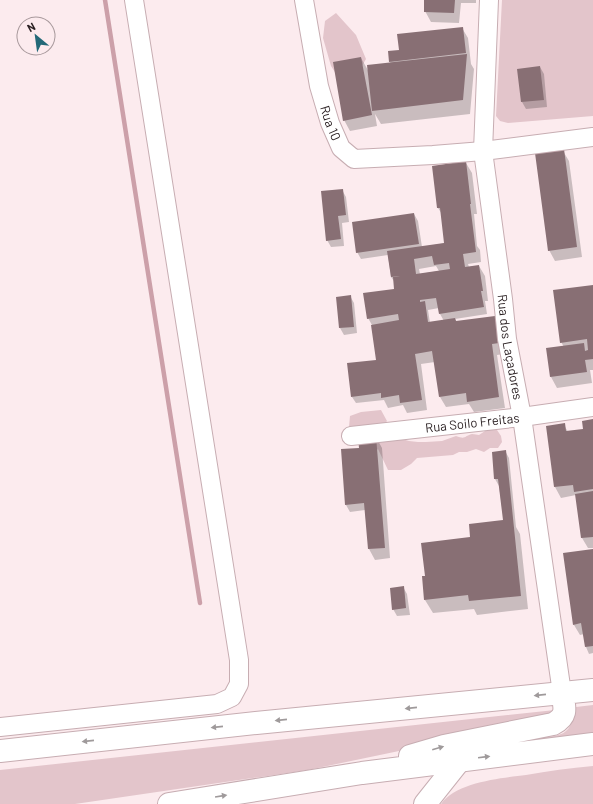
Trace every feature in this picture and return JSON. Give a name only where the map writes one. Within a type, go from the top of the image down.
[{"type":"main road","points":[[0,751],[256,723],[593,690]]},
{"type":"main road","points":[[362,773],[415,754],[444,746],[553,724],[560,720],[563,714],[564,706],[562,693]]},
{"type":"main road","points":[[168,804],[362,773],[593,744]]},
{"type":"main road","points":[[425,804],[460,760]]},
{"type":"street","points":[[0,727],[217,704],[232,697],[239,684],[239,660],[134,0]]},
{"type":"street","name":"Rua 10","points":[[304,0],[319,86],[330,123],[341,148],[354,159],[483,151],[593,136]]},
{"type":"street","name":"Rua dos Laçadores","points":[[489,0],[483,151],[503,298],[507,340],[522,417],[562,693]]},
{"type":"street","name":"Rua Soilo Freitas","points":[[351,436],[522,417],[593,407]]},
{"type":"shaded area","points":[[502,0],[593,0],[593,116],[508,123],[500,121],[496,116]]},
{"type":"shaded area","points":[[336,13],[356,35],[366,59],[356,76],[340,80],[331,66],[323,38],[325,21]]},
{"type":"shaded area","points":[[381,410],[387,421],[382,427],[357,432],[349,427],[350,416],[361,412]]},
{"type":"shaded area","points":[[488,429],[497,430],[501,436],[502,442],[498,448],[490,448],[484,452],[476,449],[467,452],[459,452],[453,455],[417,458],[401,470],[388,470],[378,449],[362,463],[362,440],[396,437],[418,442],[442,441],[456,436],[463,438],[472,434],[479,435]]},
{"type":"shaded area","points":[[593,705],[593,733],[459,751],[560,734],[565,732],[570,726],[576,707]]},
{"type":"shaded area","points":[[555,710],[555,713],[451,737],[399,751],[308,770],[75,804],[0,804],[0,770]]},
{"type":"shaded area","points":[[593,766],[593,804],[441,804],[457,791],[480,782]]},
{"type":"building","points":[[424,0],[455,0],[454,13],[424,12]]},
{"type":"building","points":[[463,27],[466,53],[389,62],[388,51],[399,50],[397,34]]},
{"type":"building","points":[[467,54],[463,100],[372,111],[367,65]]},
{"type":"building","points":[[361,57],[372,115],[343,121],[333,62]]},
{"type":"building","points":[[540,66],[544,100],[521,102],[517,69]]},
{"type":"building","points":[[564,149],[577,247],[548,251],[535,153]]},
{"type":"building","points":[[466,161],[476,252],[463,254],[465,267],[479,265],[484,307],[439,314],[436,298],[420,300],[420,302],[425,301],[428,322],[455,318],[456,321],[495,316],[499,343],[492,344],[499,397],[467,402],[466,393],[439,397],[432,351],[415,354],[422,400],[400,403],[399,395],[381,398],[381,393],[351,397],[347,363],[376,360],[371,325],[399,320],[398,314],[367,319],[363,293],[394,289],[393,277],[400,276],[391,277],[387,251],[444,243],[440,208],[437,208],[432,166]],"holes":[[[432,256],[434,265],[449,263],[450,269],[416,274],[414,259]]]},
{"type":"building","points":[[343,189],[346,215],[338,216],[341,239],[326,241],[321,191]]},
{"type":"building","points":[[414,213],[419,244],[356,253],[352,222]]},
{"type":"building","points":[[593,285],[593,359],[585,360],[587,372],[550,377],[546,348],[584,343],[585,351],[588,350],[587,339],[560,343],[553,290]]},
{"type":"building","points":[[351,295],[354,327],[339,328],[336,297]]},
{"type":"building","points":[[593,419],[593,489],[574,492],[573,485],[554,487],[546,426],[565,423],[566,431],[583,429],[582,421]]},
{"type":"building","points":[[376,436],[385,548],[368,549],[364,503],[345,505],[341,449],[359,448],[358,438]]},
{"type":"building","points":[[506,450],[521,596],[469,601],[468,595],[424,600],[422,576],[425,576],[421,543],[470,537],[469,524],[503,520],[498,479],[494,479],[492,452]]},
{"type":"building","points":[[593,491],[593,537],[581,538],[575,494]]},
{"type":"building","points":[[593,549],[593,646],[585,647],[581,623],[573,625],[563,553]]},
{"type":"building","points":[[404,586],[406,608],[392,610],[390,588]]},
{"type":"waterway","points":[[105,0],[200,603]]}]
